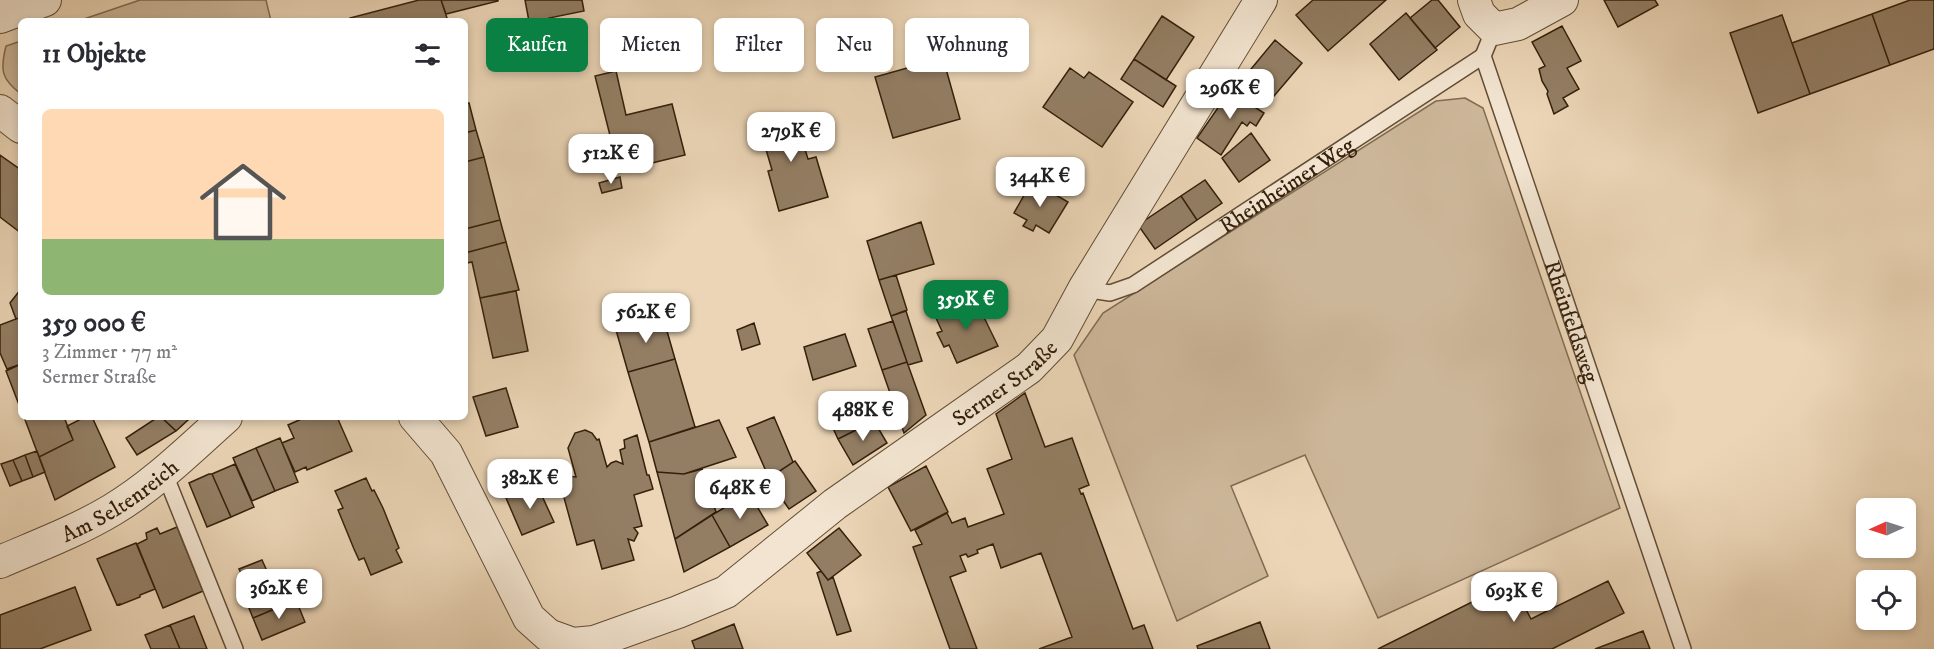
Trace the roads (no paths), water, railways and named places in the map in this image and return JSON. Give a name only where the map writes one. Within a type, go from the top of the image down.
[{"type":"street","points":[[0,17],[45,0]]},
{"type":"street","name":"Sermer Straße","points":[[543,642],[573,644],[594,642],[726,592],[835,504],[1029,368],[1057,339],[1084,289],[1262,0]]},
{"type":"street","name":"Rheinfeldsweg","points":[[1473,0],[1489,42]]},
{"type":"street","name":"Rheinheimer Weg","points":[[1489,42],[1562,0]]},
{"type":"street","points":[[0,111],[18,125]]},
{"type":"street","name":"Am Seltenreich","points":[[0,562],[74,530],[113,509],[164,472],[223,420]]},
{"type":"street","points":[[421,420],[446,453],[543,642]]},
{"type":"lane","name":"Rheinheimer Weg","points":[[1084,289],[1110,293],[1133,285],[1489,42]]},
{"type":"lane","name":"Rheinfeldsweg","points":[[1489,42],[1683,649]]},
{"type":"lane","points":[[164,472],[235,649]]}]
